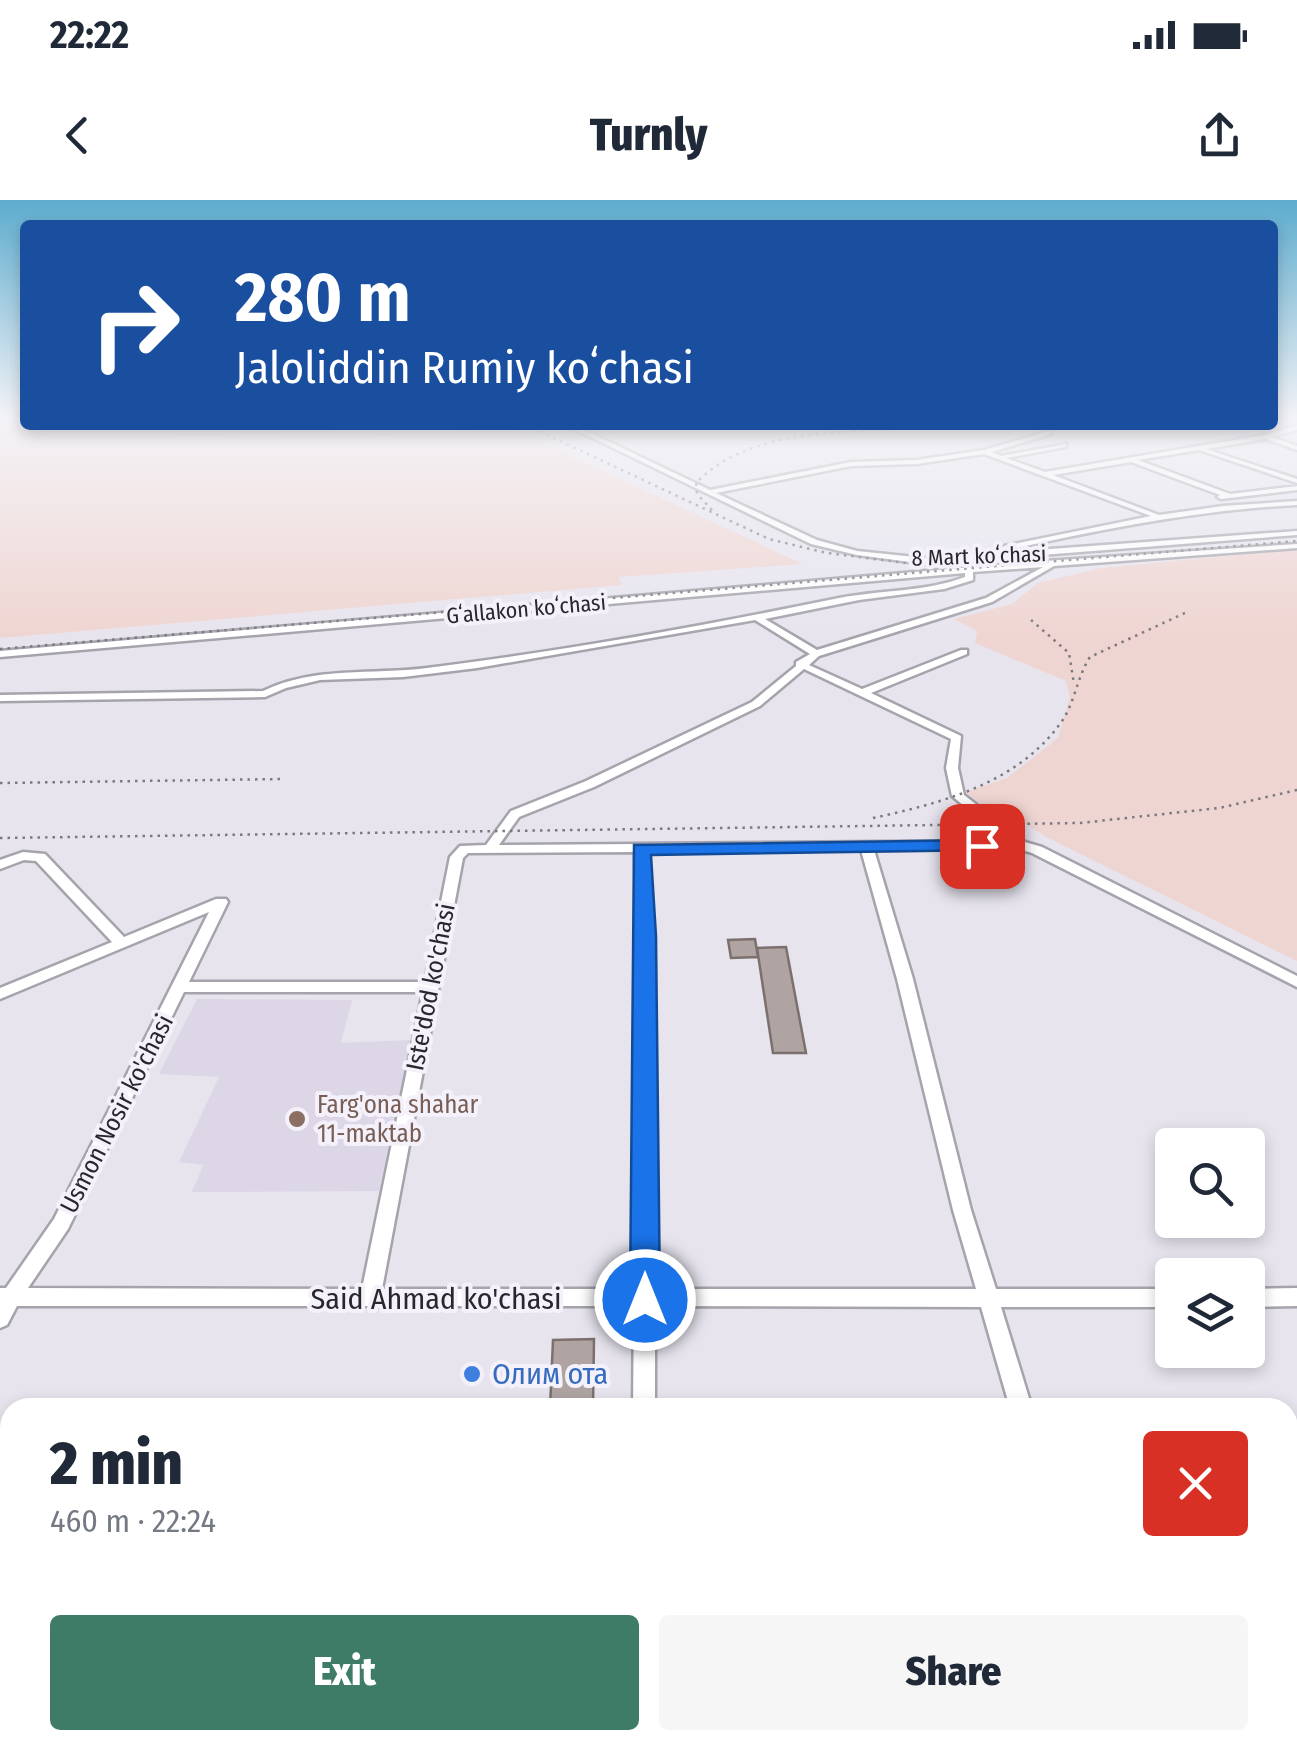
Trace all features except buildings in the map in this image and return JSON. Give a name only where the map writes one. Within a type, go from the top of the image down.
[{"type":"street","name":"8 Mart koʻchasi","points":[[713,492],[814,542],[857,553],[925,561],[1297,533]]},
{"type":"street","points":[[1095,492],[1150,513],[1297,503]]},
{"type":"street","points":[[1219,492],[1229,496]]},
{"type":"street","points":[[959,559],[1252,492]]},
{"type":"street","name":"Gʻallakon koʻchasi","points":[[0,654],[1297,546]]},
{"type":"street","points":[[491,847],[515,814],[590,784],[756,704],[816,654],[989,600],[1051,565]]},
{"type":"street","points":[[0,698],[265,694],[290,681],[451,668],[758,618],[890,591],[928,586],[939,589],[970,578],[968,571]]},
{"type":"street","points":[[758,618],[816,654]]},
{"type":"street","points":[[864,692],[964,652]]},
{"type":"street","points":[[800,664],[957,738],[952,768],[958,796],[1020,845]]},
{"type":"street","points":[[491,847],[1020,845],[1037,850],[1297,982]]},
{"type":"street","name":"Iste'dod ko'chasi","points":[[370,1299],[460,852],[491,847]]},
{"type":"street","points":[[867,848],[905,979],[962,1210],[1018,1398]]},
{"type":"street","points":[[641,849],[646,954],[644,1398]]},
{"type":"street","points":[[0,866],[24,856],[40,857],[122,944],[0,994]]},
{"type":"street","name":"Usmon Nosir ko'chasi","points":[[0,1319],[6,1297],[61,1224],[221,902],[122,944]]},
{"type":"street","points":[[180,987],[432,986]]},
{"type":"street","name":"Said Ahmad ko'chasi","points":[[6,1297],[1155,1298]]},
{"type":"street","points":[[1265,1298],[1297,1297]]},
{"type":"shaded area","points":[[0,492],[649,492],[803,564],[619,577],[622,585],[0,638]]},
{"type":"shaded area","points":[[1297,549],[1297,961],[1048,838],[1018,819],[989,810],[965,792],[1007,778],[1058,738],[1070,697],[1066,681],[975,643],[977,631],[954,619],[1012,604],[1038,583],[1101,568]]},
{"type":"shaded area","name":"Farg'ona shahar 11-maktab","points":[[197,999],[352,1000],[341,1043],[411,1040],[379,1191],[192,1192],[203,1165],[179,1162],[219,1077],[159,1074]]},
{"type":"railway","points":[[669,492],[769,539],[827,553],[906,563]]},
{"type":"railway","points":[[697,492],[712,510]]},
{"type":"railway","points":[[0,649],[1297,541]]},
{"type":"railway","points":[[873,818],[952,797],[1024,760],[1062,721],[1090,657],[1187,612]]},
{"type":"railway","points":[[1031,620],[1069,653],[1074,684]]},
{"type":"railway","points":[[0,783],[282,779]]},
{"type":"railway","points":[[0,838],[1080,823],[1219,808],[1297,790]]},
{"type":"place","name":"Farg'ona shahar 11-maktab","points":[[297,1119]]},
{"type":"place","name":"Олим ота","points":[[472,1374]]},
{"type":"route","points":[[645,1300],[646,936],[641,902],[641,849],[982,846]]}]
